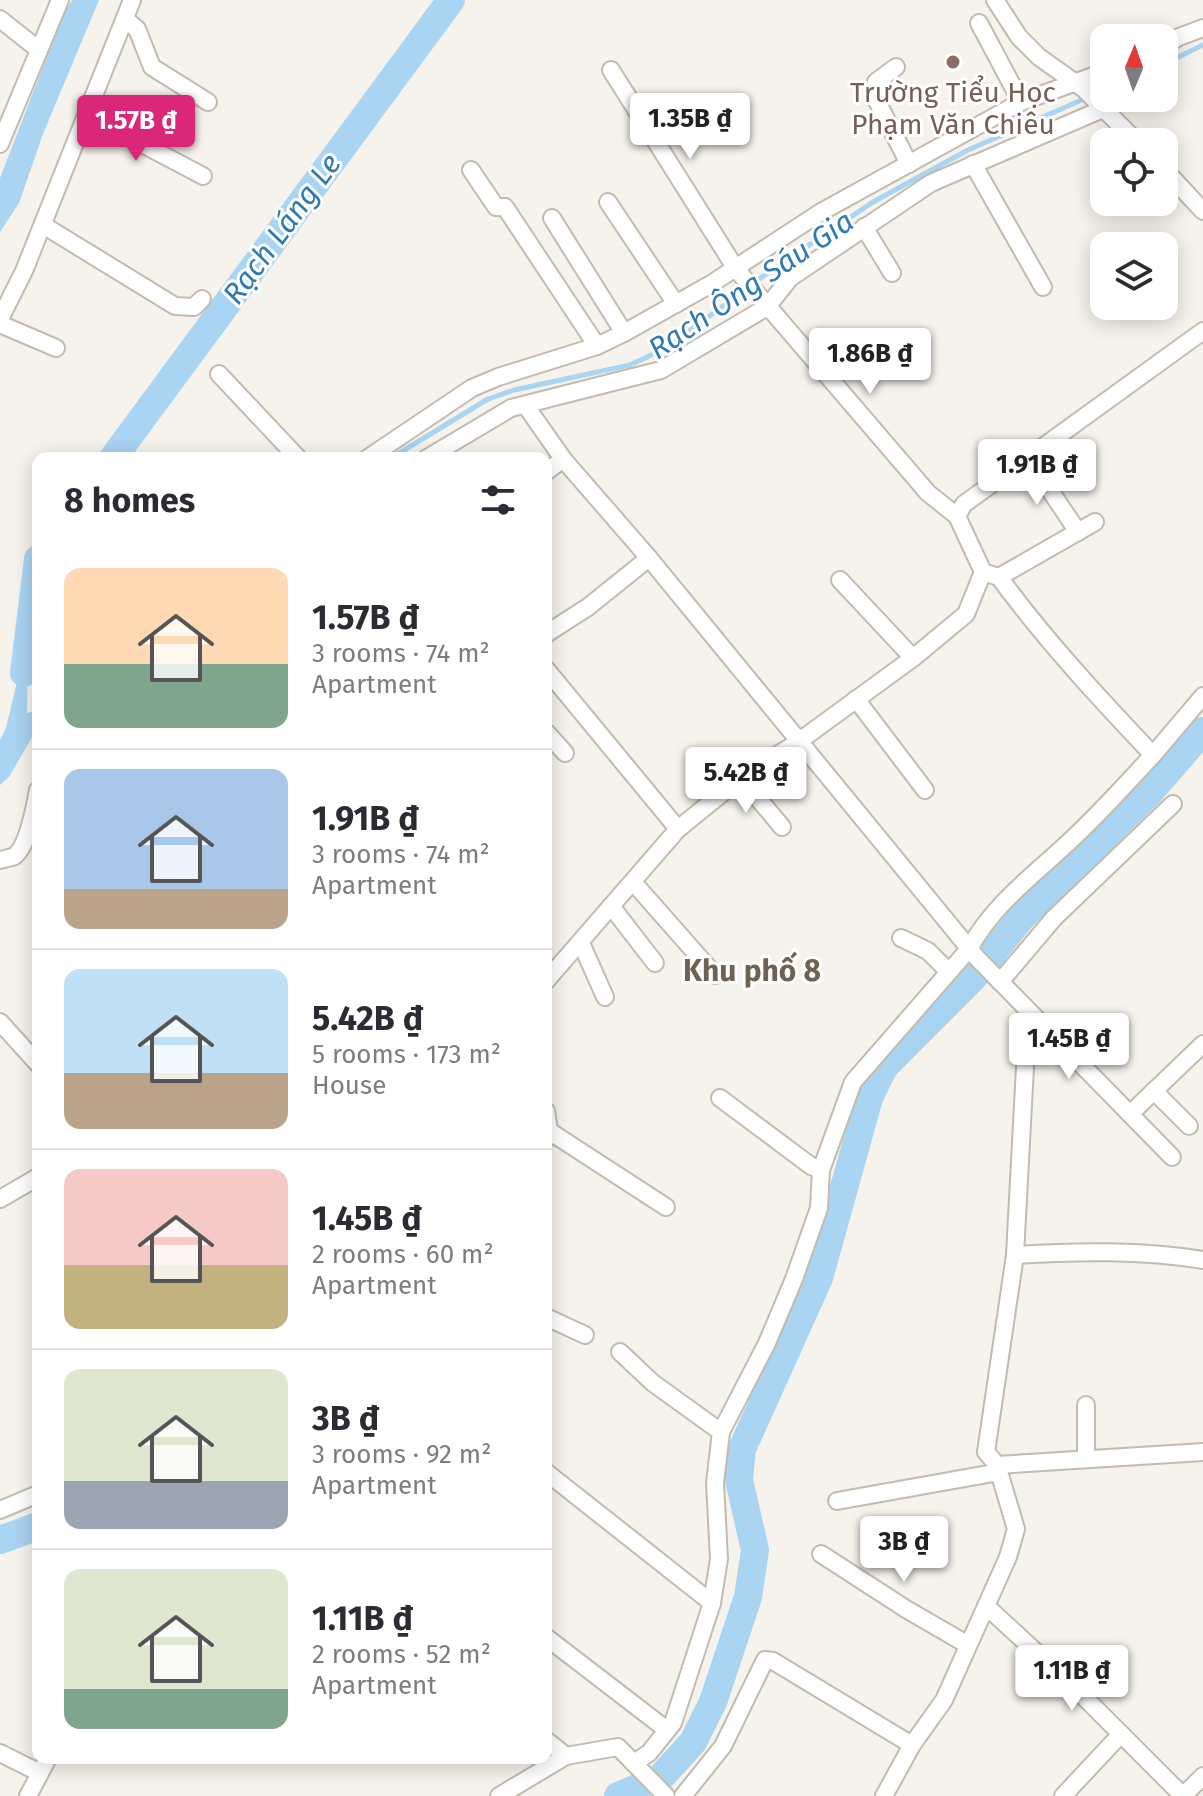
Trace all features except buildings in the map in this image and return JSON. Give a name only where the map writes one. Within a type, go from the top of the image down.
[{"type":"street","points":[[0,143],[60,0]]},
{"type":"street","points":[[56,348],[0,322],[43,225],[132,0]]},
{"type":"street","points":[[995,0],[1019,37],[1039,57],[1090,95]]},
{"type":"street","points":[[0,19],[39,50]]},
{"type":"street","points":[[125,19],[137,29],[152,67],[208,102]]},
{"type":"street","points":[[979,23],[1021,102]]},
{"type":"street","points":[[1178,38],[1203,28]]},
{"type":"street","points":[[896,67],[876,82],[874,91],[909,164]]},
{"type":"street","points":[[611,70],[738,271],[928,493],[957,516],[991,574],[1153,755]]},
{"type":"street","points":[[377,452],[472,388],[597,346],[624,333],[738,271],[821,212],[1021,102],[1079,86],[1090,80]]},
{"type":"street","points":[[437,452],[511,408],[661,370],[764,303],[790,278],[931,183],[1090,110]]},
{"type":"street","points":[[1109,112],[1124,128]]},
{"type":"street","points":[[87,115],[203,176]]},
{"type":"street","points":[[0,128],[0,143]]},
{"type":"street","points":[[973,164],[1043,287]]},
{"type":"street","points":[[471,170],[496,207],[505,207],[597,346]]},
{"type":"street","points":[[1178,184],[1203,211]]},
{"type":"street","points":[[608,202],[676,304]]},
{"type":"street","points":[[552,218],[624,333]]},
{"type":"street","points":[[43,225],[175,306],[194,307],[202,299]]},
{"type":"street","points":[[864,227],[892,273]]},
{"type":"street","points":[[957,516],[964,504],[1203,331]]},
{"type":"street","points":[[219,374],[292,452]]},
{"type":"street","points":[[526,406],[563,459],[649,558],[973,954],[1172,1157]]},
{"type":"street","points":[[552,467],[563,459]]},
{"type":"street","points":[[1029,459],[1078,532]]},
{"type":"street","points":[[552,973],[678,829],[741,778],[798,742],[913,658],[966,614],[991,574],[1095,522]]},
{"type":"street","points":[[552,630],[588,607],[649,558]]},
{"type":"street","points":[[840,580],[913,658]]},
{"type":"street","points":[[552,676],[678,829]]},
{"type":"street","points":[[634,1763],[649,1753],[673,1723],[712,1603],[719,1559],[715,1483],[721,1432],[767,1343],[794,1279],[819,1208],[821,1170],[853,1082],[948,971],[973,954],[981,927],[1017,887],[1091,822],[1203,696]]},
{"type":"street","points":[[856,699],[925,790]]},
{"type":"street","points":[[552,739],[565,753]]},
{"type":"street","points":[[741,778],[782,827]]},
{"type":"street","points":[[997,979],[1054,918],[1173,804]]},
{"type":"street","points":[[0,860],[13,857],[19,850],[32,818]]},
{"type":"street","points":[[633,882],[715,975]]},
{"type":"street","points":[[611,906],[655,963]]},
{"type":"street","points":[[901,938],[928,951],[948,971]]},
{"type":"street","points":[[581,943],[605,997]]},
{"type":"street","points":[[884,1796],[912,1745],[944,1700],[1008,1557],[1016,1529],[998,1468],[986,1452],[1015,1255],[1028,1011]]},
{"type":"street","points":[[0,1022],[32,1057]]},
{"type":"street","points":[[1130,1114],[1203,1044]]},
{"type":"street","points":[[1154,1091],[1189,1126]]},
{"type":"street","points":[[720,1098],[811,1166],[821,1170]]},
{"type":"street","points":[[552,1137],[666,1207]]},
{"type":"street","points":[[0,1199],[32,1180]]},
{"type":"street","points":[[1015,1255],[1076,1251],[1169,1255],[1203,1260]]},
{"type":"street","points":[[552,1320],[585,1335]]},
{"type":"street","points":[[620,1352],[653,1383],[721,1432]]},
{"type":"street","points":[[1086,1405],[1086,1459]]},
{"type":"street","points":[[837,1501],[998,1468],[1203,1452]]},
{"type":"street","points":[[552,1477],[712,1603]]},
{"type":"street","points":[[0,1510],[32,1497]]},
{"type":"street","points":[[821,1554],[968,1645]]},
{"type":"street","points":[[986,1606],[1183,1796],[1203,1776]]},
{"type":"street","points":[[552,1642],[667,1730]]},
{"type":"street","points":[[683,1796],[723,1746],[761,1665],[769,1660],[912,1745]]},
{"type":"street","points":[[1063,1796],[1121,1734]]},
{"type":"street","points":[[552,1745],[566,1756]]},
{"type":"street","points":[[499,1796],[566,1756],[618,1747],[666,1796]]},
{"type":"street","points":[[0,1753],[32,1762]]},
{"type":"street","points":[[28,1796],[44,1765]]},
{"type":"water","points":[[72,0],[99,0],[43,134],[19,203],[0,232],[0,178],[63,15]]},
{"type":"water","points":[[28,636],[27,713],[32,712],[32,737],[9,777],[0,785],[0,740],[6,728]]},
{"type":"waterway","name":"Rạch Láng Le","points":[[117,452],[451,0]]},
{"type":"waterway","name":"Rạch Ông Sáu Gia","points":[[1178,57],[1203,45]]},
{"type":"waterway","name":"Rạch Ông Sáu Gia","points":[[401,452],[488,399],[514,390],[630,365],[668,347],[762,277],[873,202],[966,151],[1090,96]]},
{"type":"waterway","name":"Rạch Láng Le","points":[[24,673],[32,608]]},
{"type":"waterway","points":[[663,1775],[693,1742],[713,1702],[748,1597],[755,1550],[739,1480],[742,1449],[819,1278],[869,1098],[884,1067],[973,978],[1020,919],[1149,793],[1203,731]]},
{"type":"waterway","points":[[0,1540],[32,1528]]},
{"type":"waterway","points":[[618,1796],[639,1787]]},
{"type":"place","name":"Trường Tiểu Học Phạm Văn Chiêu","points":[[953,62]]},
{"type":"district","name":"Khu phố 8","points":[[752,971]]}]
